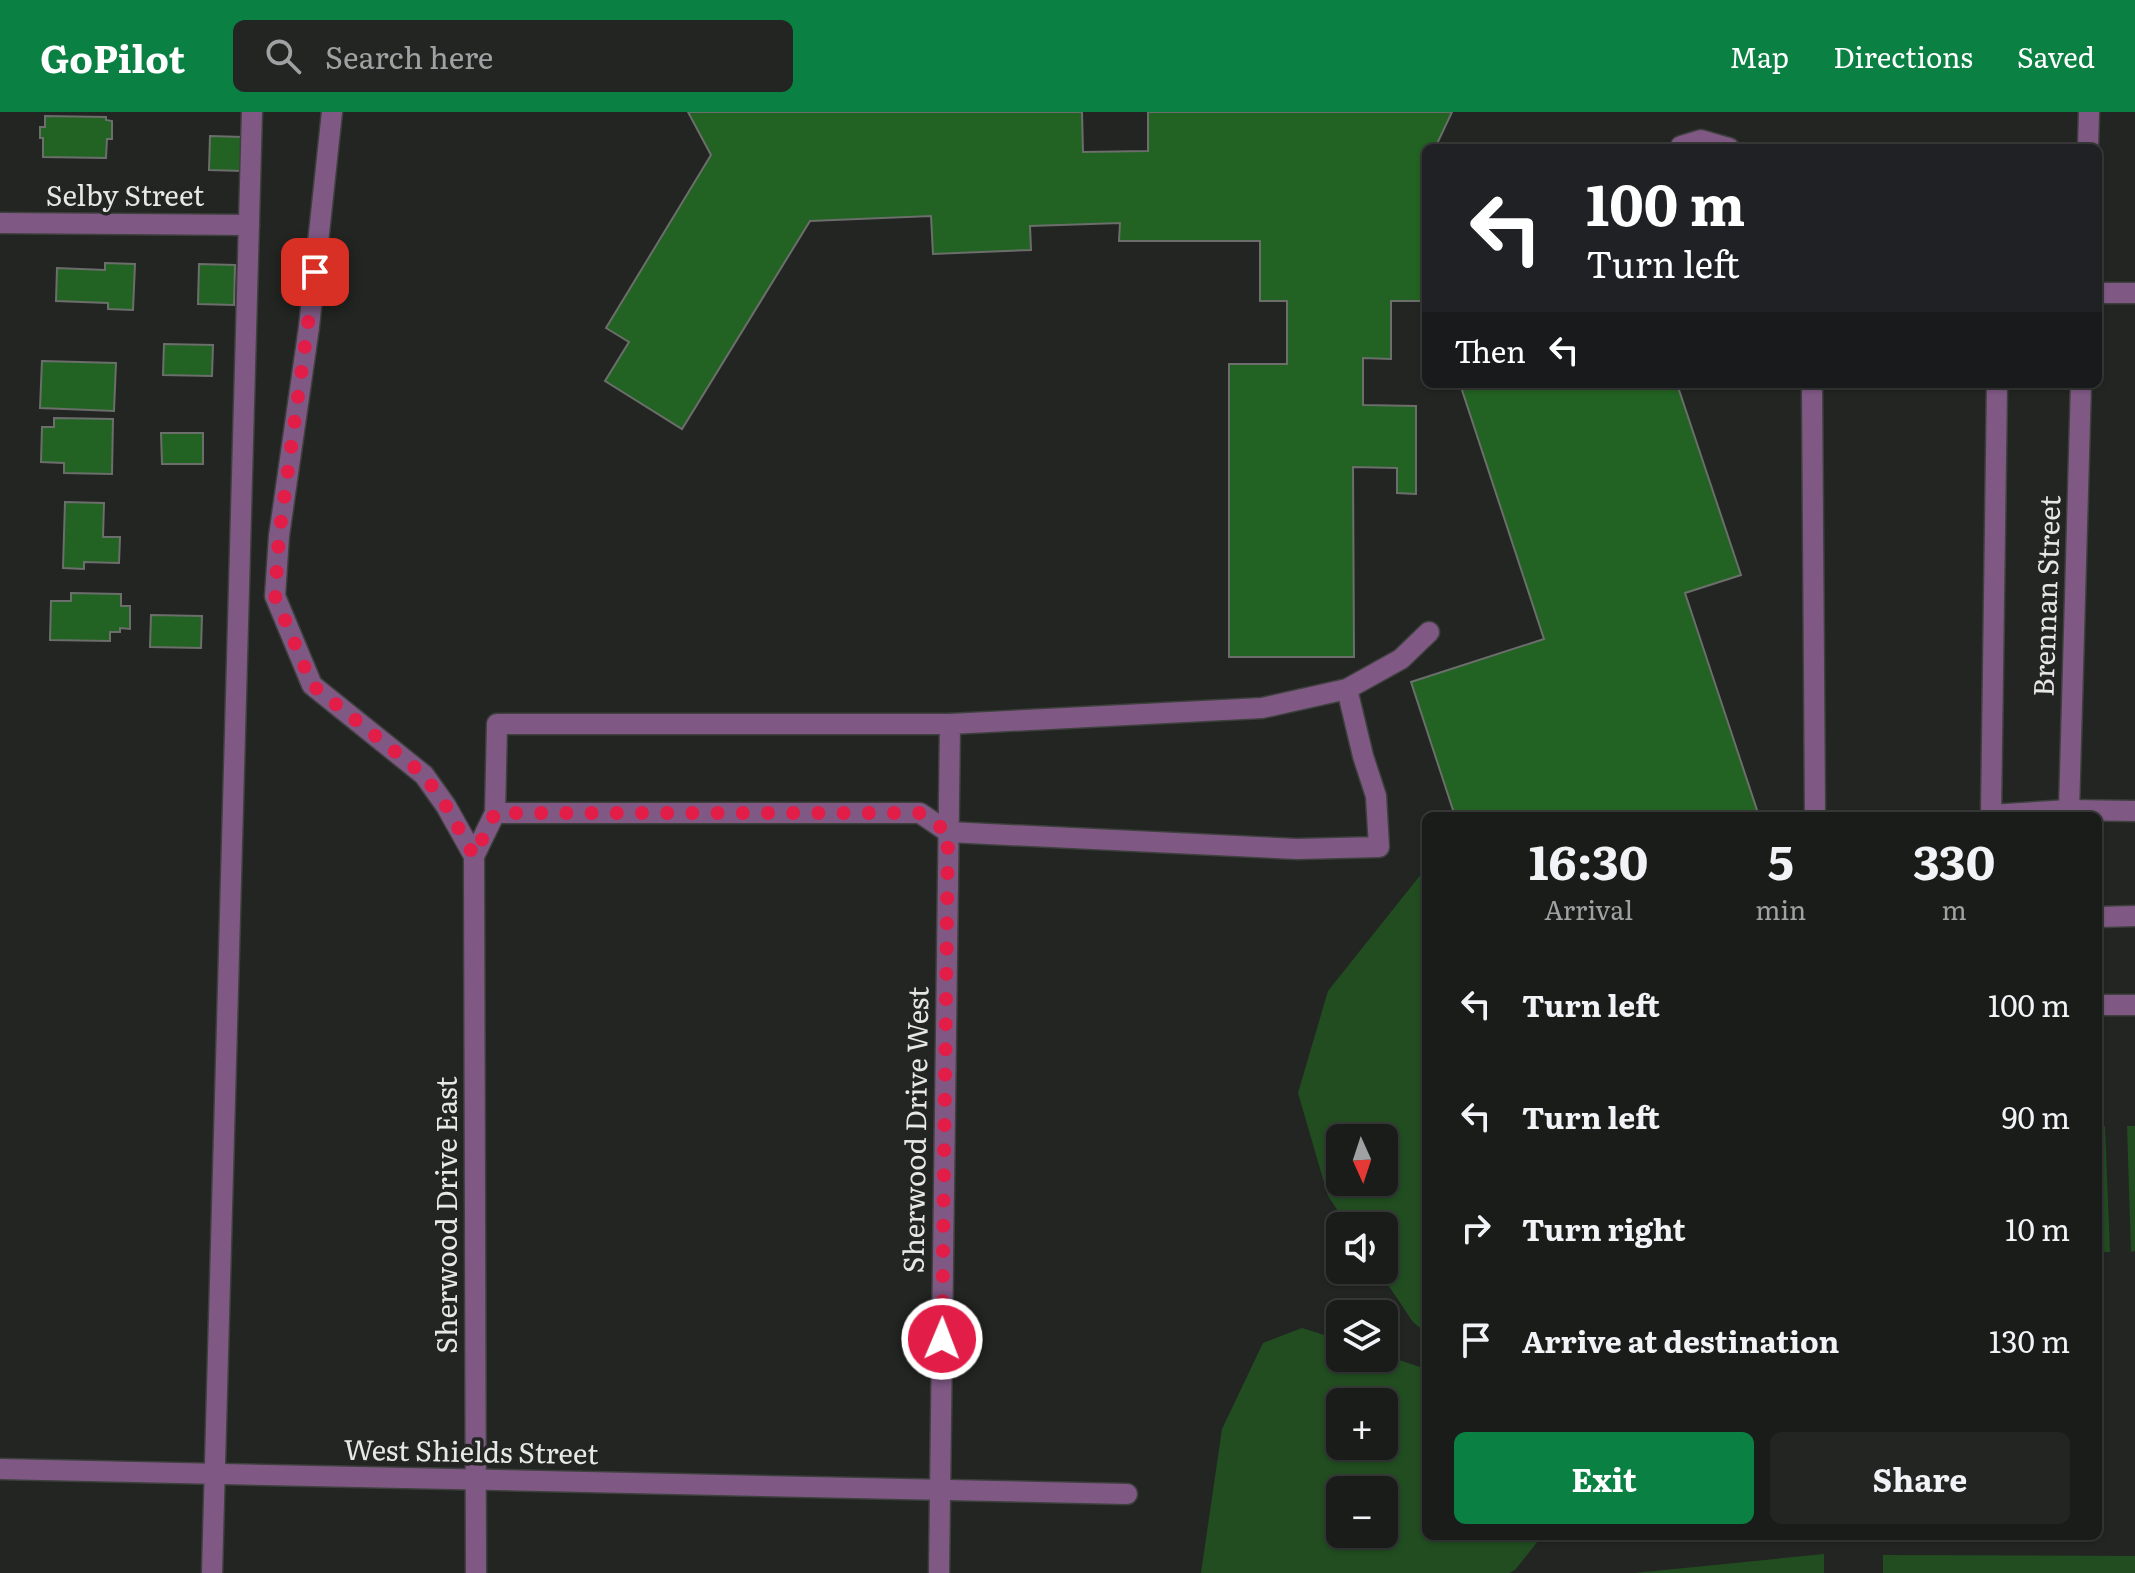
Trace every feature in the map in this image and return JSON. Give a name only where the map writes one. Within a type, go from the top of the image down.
[{"type":"street","points":[[212,1573],[252,112]]},
{"type":"street","points":[[332,112],[309,327],[279,536],[275,596],[312,685],[424,775],[446,806],[474,856]]},
{"type":"street","points":[[2088,144],[2089,112]]},
{"type":"street","points":[[1688,144],[1701,140],[1715,144]]},
{"type":"street","name":"Selby Street","points":[[0,223],[249,225]]},
{"type":"street","points":[[2102,293],[2135,293]]},
{"type":"street","points":[[1812,388],[1815,812]]},
{"type":"street","points":[[1991,812],[1997,388]]},
{"type":"street","name":"Brennan Street","points":[[2069,810],[2081,388]]},
{"type":"street","points":[[474,856],[495,813],[497,724],[950,724],[1262,708],[1347,689],[1401,659],[1429,632]]},
{"type":"street","points":[[495,813],[920,813],[948,832],[1297,849],[1379,847],[1376,796],[1347,689]]},
{"type":"street","name":"Sherwood Drive West","points":[[939,1573],[950,724]]},
{"type":"street","points":[[2038,812],[2135,811]]},
{"type":"street","name":"Sherwood Drive East","points":[[474,856],[476,1573]]},
{"type":"street","points":[[2102,917],[2135,916]]},
{"type":"street","points":[[2102,1005],[2135,1005]]},
{"type":"street","name":"West Shields Street","points":[[0,1469],[1127,1494]]},
{"type":"green space","points":[[1422,873],[1422,1330],[1413,1322],[1387,1284],[1398,1284],[1398,1212],[1339,1212],[1328,1196],[1398,1196],[1398,1124],[1326,1124],[1326,1189],[1298,1093],[1328,991]]},
{"type":"green space","points":[[2102,1126],[2105,1126],[2110,1252],[2102,1252]]},
{"type":"green space","points":[[2127,1126],[2135,1126],[2135,1251],[2131,1252]]},
{"type":"green space","points":[[1302,1328],[1326,1336],[1326,1372],[1398,1372],[1398,1360],[1422,1368],[1422,1540],[1539,1540],[1515,1570],[1509,1573],[1201,1573],[1222,1429],[1263,1343]]},
{"type":"green space","points":[[1824,1554],[1824,1573],[1634,1573]]},
{"type":"green space","points":[[1883,1555],[2135,1556],[2135,1573],[1883,1573]]},
{"type":"building","points":[[688,112],[1082,112],[1083,152],[1148,151],[1148,112],[1452,112],[1437,144],[1422,144],[1422,301],[1391,301],[1391,359],[1363,358],[1363,405],[1416,406],[1416,494],[1397,493],[1397,468],[1353,467],[1354,657],[1229,657],[1229,364],[1287,364],[1287,301],[1260,301],[1260,241],[1119,241],[1120,223],[1030,226],[1031,250],[933,254],[931,216],[810,221],[682,429],[605,381],[629,342],[606,328],[711,155]]},
{"type":"building","points":[[45,116],[106,117],[106,120],[112,121],[112,139],[107,139],[106,158],[43,157],[40,127],[45,127]]},
{"type":"building","points":[[210,136],[243,137],[243,171],[209,170]]},
{"type":"building","points":[[105,263],[135,264],[133,310],[108,309],[108,303],[56,301],[57,268],[105,270]]},
{"type":"building","points":[[199,264],[235,265],[234,305],[198,304]]},
{"type":"building","points":[[164,344],[213,345],[212,376],[163,375]]},
{"type":"building","points":[[42,361],[116,363],[114,411],[40,408]]},
{"type":"building","points":[[1461,388],[1678,388],[1741,575],[1685,593],[1758,812],[1454,812],[1411,682],[1544,639]]},
{"type":"building","points":[[54,418],[113,419],[112,474],[64,473],[64,463],[41,462],[42,427],[54,427]]},
{"type":"building","points":[[161,433],[203,433],[203,464],[162,464]]},
{"type":"building","points":[[65,502],[104,503],[103,537],[120,537],[119,563],[84,562],[84,569],[63,568]]},
{"type":"building","points":[[71,593],[121,594],[121,606],[130,606],[130,629],[120,628],[120,632],[110,632],[110,641],[50,640],[51,601],[71,601]]},
{"type":"building","points":[[151,615],[202,616],[201,648],[150,647]]},
{"type":"route","points":[[315,272],[279,536],[275,596],[312,685],[424,775],[446,806],[474,856],[495,813],[920,813],[948,832],[942,1339]]}]
